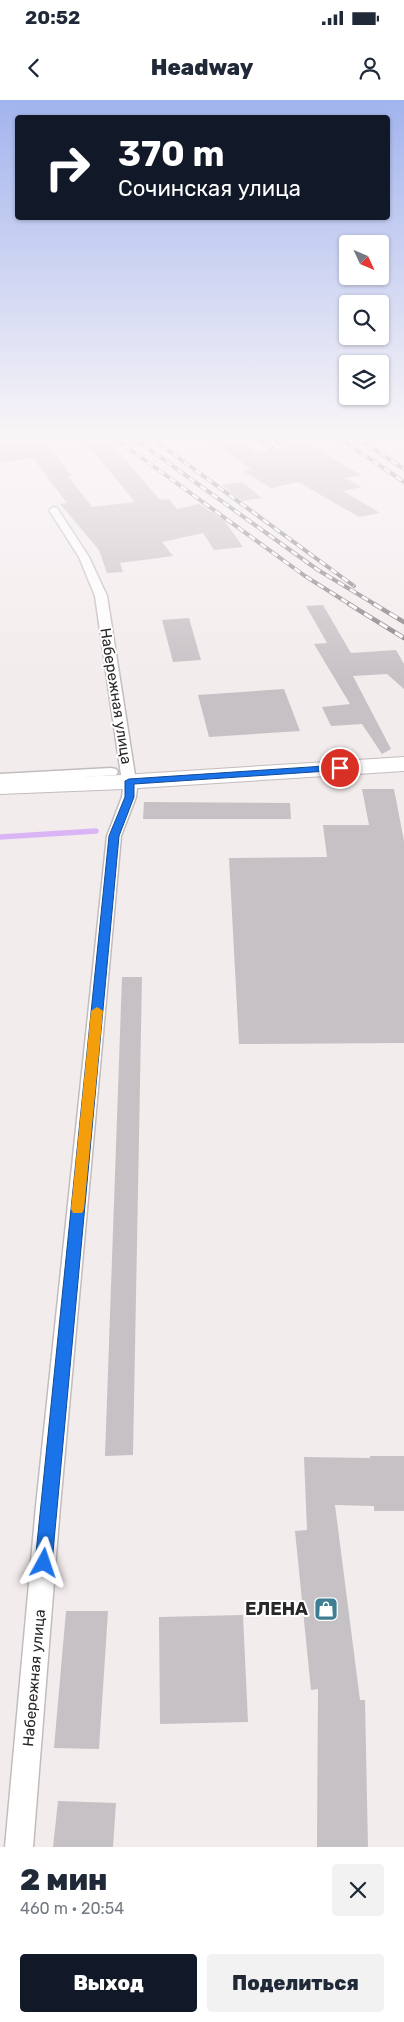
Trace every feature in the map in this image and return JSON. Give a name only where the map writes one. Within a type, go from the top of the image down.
[{"type":"highway","points":[[0,787],[121,778],[404,764]]},
{"type":"street","name":"Набережная улица","points":[[19,1847],[48,1506],[114,836],[129,797],[121,778],[101,596],[84,557],[59,519]]},
{"type":"street","points":[[0,778],[121,778]]},
{"type":"building","points":[[72,519],[222,519],[243,547],[214,550],[203,533],[162,542],[173,556],[120,563],[123,572],[107,573],[99,550]]},
{"type":"building","points":[[323,605],[351,653],[396,650],[404,664],[404,689],[387,674],[353,676],[391,749],[382,754],[362,724],[331,726],[322,707],[350,704],[314,644],[327,643],[306,606]]},
{"type":"building","points":[[189,618],[201,660],[173,662],[162,620]]},
{"type":"building","points":[[284,689],[300,731],[209,737],[198,695]]},
{"type":"building","points":[[362,789],[394,789],[404,841],[404,1043],[239,1044],[229,858],[327,857],[323,825],[369,825]]},
{"type":"building","points":[[144,802],[290,803],[291,819],[143,819]]},
{"type":"building","points":[[122,977],[142,977],[133,1455],[105,1456]]},
{"type":"building","points":[[370,1456],[404,1456],[404,1511],[374,1511],[374,1506],[335,1505],[360,1700],[365,1700],[368,1847],[317,1847],[318,1689],[311,1690],[295,1531],[307,1530],[304,1457],[370,1458]]},
{"type":"building","points":[[66,1611],[108,1611],[99,1749],[54,1748]]},
{"type":"building","points":[[243,1615],[248,1722],[160,1724],[159,1617]]},
{"type":"building","points":[[58,1801],[116,1803],[113,1847],[53,1847]]},
{"type":"waterway","points":[[0,837],[96,831]]},
{"type":"railway","points":[[226,519],[305,576],[351,605]]},
{"type":"railway","points":[[246,519],[318,570],[376,605]]},
{"type":"railway","points":[[262,519],[354,586]]},
{"type":"railway","points":[[349,604],[404,638]]},
{"type":"railway","points":[[374,604],[404,622]]},
{"type":"slow traffic","points":[[77,1209],[97,1011]]},
{"type":"place","name":"ЕЛЕНА","points":[[326,1609]]},
{"type":"route","points":[[44,1563],[114,836],[129,797],[129,781],[340,768]]}]
